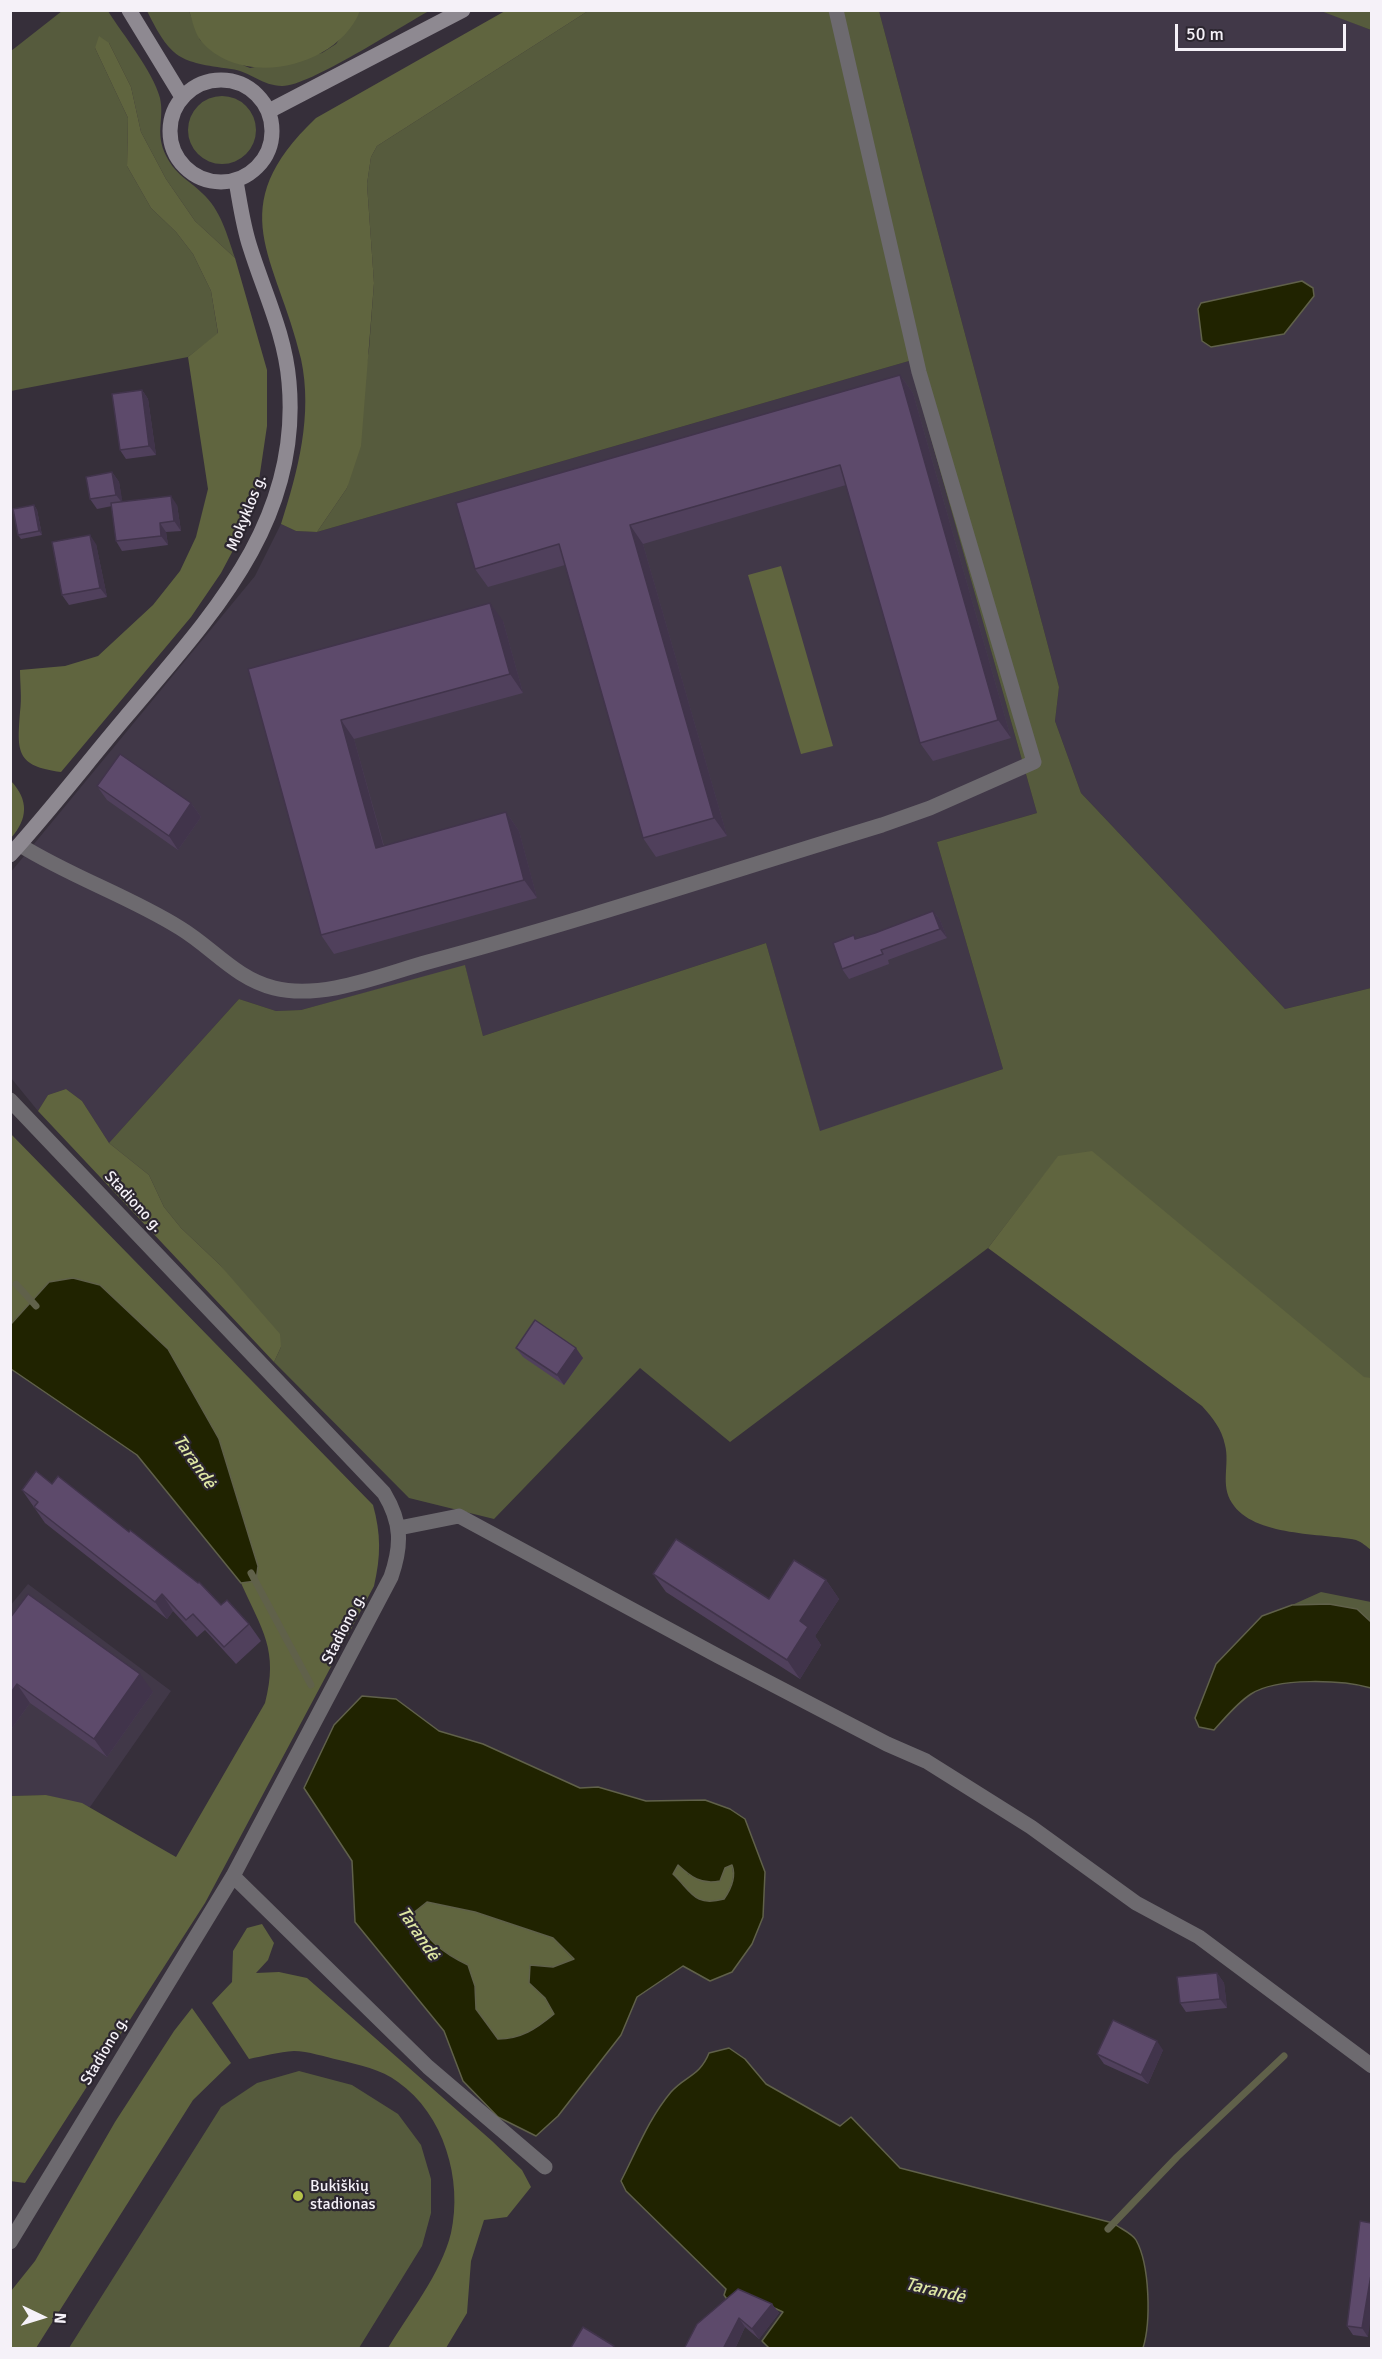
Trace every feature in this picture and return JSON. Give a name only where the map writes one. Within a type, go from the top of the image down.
[{"type":"street","points":[[129,10],[182,97]]},
{"type":"street","points":[[269,111],[464,10]]},
{"type":"street","points":[[15,850],[105,886],[183,930],[243,976],[274,988],[300,991],[334,988],[477,949],[871,829],[930,808],[1035,762],[919,372],[836,10]]},
{"type":"street","points":[[212,80],[228,80],[258,95],[269,111],[270,145],[251,173],[236,181],[207,181],[194,175],[183,165],[176,152],[172,123],[182,97],[196,86],[212,80]]},
{"type":"street","name":"Mokyklos g.","points":[[15,850],[222,601],[258,541],[278,489],[287,451],[289,381],[273,307],[250,247],[236,181]]},
{"type":"street","name":"Stadiono g.","points":[[10,1100],[384,1493],[394,1511],[399,1528],[399,1552],[391,1577],[233,1876],[10,2242]]},
{"type":"street","points":[[399,1528],[459,1516],[729,1662],[887,1744],[926,1761],[1031,1827],[1136,1903],[1199,1937],[1371,2066]]},
{"type":"street","points":[[233,1876],[428,2067],[545,2167]]},
{"type":"shaded area","points":[[189,10],[360,11],[348,31],[331,46],[310,58],[287,65],[263,68],[240,65],[219,56],[199,38]]},
{"type":"shaded area","points":[[1321,10],[1371,30],[1371,988],[1285,1009],[1081,793],[1055,721],[1059,687],[879,11]]},
{"type":"shaded area","points":[[62,11],[108,11],[156,87],[161,106],[160,135],[169,161],[214,207],[223,223],[235,258],[195,221],[166,179],[141,132],[131,87],[109,43],[95,48],[128,118],[127,166],[151,208],[176,232],[193,254],[211,291],[218,334],[188,357],[11,391],[11,51]]},
{"type":"shaded area","points":[[147,11],[189,11],[200,40],[225,58],[250,68],[322,53],[336,44],[360,11],[429,11],[333,67],[295,84],[282,86],[269,84],[238,70],[199,64],[178,55],[170,49]]},
{"type":"shaded area","points":[[505,11],[588,11],[377,146],[371,157],[367,184],[374,283],[361,446],[347,488],[317,532],[296,531],[281,524],[302,443],[304,380],[301,359],[270,261],[264,234],[263,207],[270,180],[287,150],[316,118]]},
{"type":"shaded area","points":[[588,11],[879,11],[1059,687],[1055,721],[1081,793],[1285,1009],[1371,988],[1371,1378],[1364,1378],[1058,1157],[988,1248],[730,1442],[640,1368],[494,1519],[409,1498],[274,1362],[281,1347],[220,1265],[181,1228],[164,1207],[149,1175],[109,1143],[239,999],[276,1011],[301,1010],[465,965],[483,1036],[766,943],[820,1131],[1003,1069],[937,842],[1037,813],[909,361],[317,532],[347,488],[369,349],[374,283],[367,184],[371,157],[377,146]]},
{"type":"shaded area","points":[[1321,11],[1371,11],[1371,30]]},
{"type":"shaded area","points":[[99,36],[109,43],[131,87],[141,132],[166,179],[195,221],[235,258],[267,370],[267,426],[259,480],[247,524],[221,573],[191,617],[61,772],[35,766],[22,755],[19,737],[20,670],[65,666],[98,656],[153,605],[180,571],[196,537],[208,489],[188,357],[218,333],[211,291],[193,254],[176,232],[151,208],[127,166],[128,118],[95,48]]},
{"type":"shaded area","points":[[222,96],[235,99],[246,106],[253,117],[256,130],[253,143],[246,154],[235,161],[222,164],[209,161],[198,154],[191,143],[188,130],[191,117],[198,106],[209,99]]},
{"type":"shaded area","points":[[909,361],[1037,813],[937,842],[1003,1069],[820,1132],[766,943],[483,1036],[465,966],[301,1010],[276,1011],[239,999],[109,1143],[82,1101],[66,1089],[48,1095],[38,1111],[11,1078],[10,873],[255,576],[281,524],[296,531],[317,532]]},
{"type":"shaded area","points":[[781,566],[833,746],[801,754],[748,575]]},
{"type":"shaded area","points":[[11,781],[21,795],[24,810],[21,824],[11,838]]},
{"type":"shaded area","points":[[66,1089],[82,1101],[109,1143],[149,1175],[164,1207],[181,1228],[220,1265],[280,1334],[281,1347],[274,1362],[38,1111],[48,1095]]},
{"type":"shaded area","points":[[10,1133],[373,1505],[378,1526],[379,1545],[374,1586],[205,1903],[25,2183],[10,2181],[11,1796],[46,1795],[82,1803],[176,1857],[265,1703],[270,1668],[262,1628],[241,1583],[255,1581],[258,1566],[219,1439],[168,1350],[49,1282],[11,1324]]},
{"type":"shaded area","points":[[1092,1151],[1364,1377],[1371,1378],[1371,1550],[1356,1540],[1272,1528],[1242,1514],[1228,1496],[1224,1439],[1213,1419],[1202,1406],[988,1248],[1058,1156]]},
{"type":"shaded area","points":[[28,1584],[171,1691],[90,1807],[46,1795],[11,1796],[10,1606]]},
{"type":"shaded area","points":[[1321,1592],[1371,1602],[1371,1622],[1353,1610],[1334,1605],[1292,1605]]},
{"type":"shaded area","points":[[678,1864],[689,1875],[731,1864],[732,1882],[724,1899],[706,1901],[694,1896],[673,1874]]},
{"type":"shaded area","points":[[427,1902],[475,1912],[553,1938],[574,1960],[553,1967],[530,1965],[529,1983],[545,1998],[554,2014],[528,2032],[506,2039],[498,2039],[476,2009],[474,1986],[468,1965],[451,1956],[436,1944],[422,1931],[412,1914]]},
{"type":"shaded area","points":[[262,1924],[274,1943],[268,1960],[256,1973],[279,1972],[307,1978],[492,2141],[522,2170],[531,2187],[507,2217],[484,2220],[471,2261],[467,2313],[446,2348],[388,2348],[424,2293],[440,2263],[451,2233],[454,2213],[452,2170],[438,2130],[414,2096],[398,2082],[377,2071],[299,2051],[249,2059],[212,2003],[232,1982],[233,1951],[247,1928]]},
{"type":"shaded area","points":[[192,2008],[231,2063],[193,2100],[36,2348],[11,2348],[11,2291],[35,2261],[115,2122],[174,2031]]},
{"type":"shaded area","name":"Bukiškių stadionas","points":[[299,2071],[352,2085],[398,2114],[421,2145],[431,2179],[431,2213],[422,2246],[359,2348],[69,2348],[221,2107],[257,2083]]},
{"type":"water","points":[[1302,281],[1313,288],[1314,296],[1284,334],[1211,347],[1202,341],[1198,309],[1201,303]]},
{"type":"water","points":[[73,1278],[100,1285],[168,1349],[219,1439],[258,1566],[256,1581],[241,1583],[137,1455],[11,1369],[11,1324],[49,1282]]},
{"type":"water","points":[[1329,1604],[1357,1609],[1371,1622],[1371,1688],[1327,1682],[1277,1685],[1251,1694],[1214,1730],[1199,1727],[1195,1718],[1216,1664],[1262,1616],[1292,1605]]},
{"type":"water","points":[[362,1696],[396,1699],[439,1731],[483,1744],[580,1788],[598,1787],[646,1801],[705,1800],[730,1809],[745,1819],[765,1872],[763,1917],[752,1944],[732,1972],[710,1981],[683,1966],[637,1997],[621,2035],[558,2116],[536,2136],[498,2117],[463,2081],[444,2031],[355,1922],[352,1861],[304,1788],[334,1725]],"holes":[[[678,1865],[697,1879],[707,1882],[720,1881],[725,1868],[732,1865],[733,1874],[729,1891],[724,1899],[714,1901],[706,1901],[694,1896],[673,1874]],[[427,1902],[475,1912],[553,1938],[574,1959],[553,1967],[530,1965],[529,1983],[545,1998],[554,2014],[528,2032],[506,2039],[498,2039],[476,2009],[475,1986],[468,1965],[451,1956],[436,1944],[422,1931],[412,1914]]]},
{"type":"water","points":[[729,2048],[745,2059],[766,2084],[840,2126],[851,2117],[900,2168],[1113,2223],[1129,2233],[1136,2240],[1141,2251],[1148,2294],[1146,2337],[1143,2348],[769,2348],[762,2341],[783,2312],[744,2294],[731,2305],[724,2295],[726,2289],[626,2191],[621,2181],[649,2124],[671,2092],[701,2067],[709,2053]]},
{"type":"building","points":[[900,375],[998,720],[920,743],[840,465],[630,525],[714,818],[643,838],[559,544],[475,569],[456,503]]},
{"type":"building","points":[[142,390],[149,446],[120,450],[112,394]]},
{"type":"building","points":[[112,472],[116,495],[90,499],[86,477]]},
{"type":"building","points":[[171,496],[174,521],[160,523],[161,536],[116,541],[111,503]]},
{"type":"building","points":[[34,505],[39,531],[18,535],[13,509]]},
{"type":"building","points":[[90,535],[100,588],[62,595],[52,542]]},
{"type":"building","points":[[490,603],[510,674],[341,720],[376,848],[506,812],[524,880],[321,935],[248,669]]},
{"type":"building","points":[[120,754],[191,803],[169,836],[97,786]]},
{"type":"building","points":[[933,911],[940,929],[881,950],[883,954],[842,969],[833,943],[854,935],[855,939],[875,933]]},
{"type":"building","points":[[535,1320],[576,1348],[557,1375],[516,1348]]},
{"type":"building","points":[[36,1471],[52,1484],[58,1476],[129,1532],[130,1530],[199,1582],[221,1605],[227,1600],[249,1624],[224,1647],[193,1614],[186,1620],[162,1594],[155,1602],[34,1507],[38,1502],[22,1490]]},
{"type":"building","points":[[676,1539],[769,1599],[794,1560],[826,1580],[800,1621],[808,1627],[787,1660],[653,1574]]},
{"type":"building","points":[[28,1594],[140,1674],[94,1739],[17,1684],[10,1694],[10,1618]]},
{"type":"building","points":[[1217,1973],[1220,1999],[1180,2003],[1177,1977]]},
{"type":"building","points":[[1113,2020],[1157,2041],[1141,2075],[1097,2054]]},
{"type":"building","points":[[1360,2221],[1371,2223],[1371,2275],[1362,2328],[1347,2326]]},
{"type":"building","points":[[738,2289],[772,2304],[752,2329],[739,2318],[723,2349],[684,2349],[697,2324]]},
{"type":"building","points":[[583,2327],[614,2346],[612,2349],[570,2349]]},
{"type":"waterway","name":"Tarandė","points":[[16,1284],[36,1306]]},
{"type":"waterway","name":"Tarandė","points":[[251,1573],[311,1685]]},
{"type":"waterway","name":"Tarandė","points":[[1108,2229],[1177,2157],[1284,2056]]},
{"type":"place","name":"Bukiškių stadionas","points":[[298,2196]]}]
